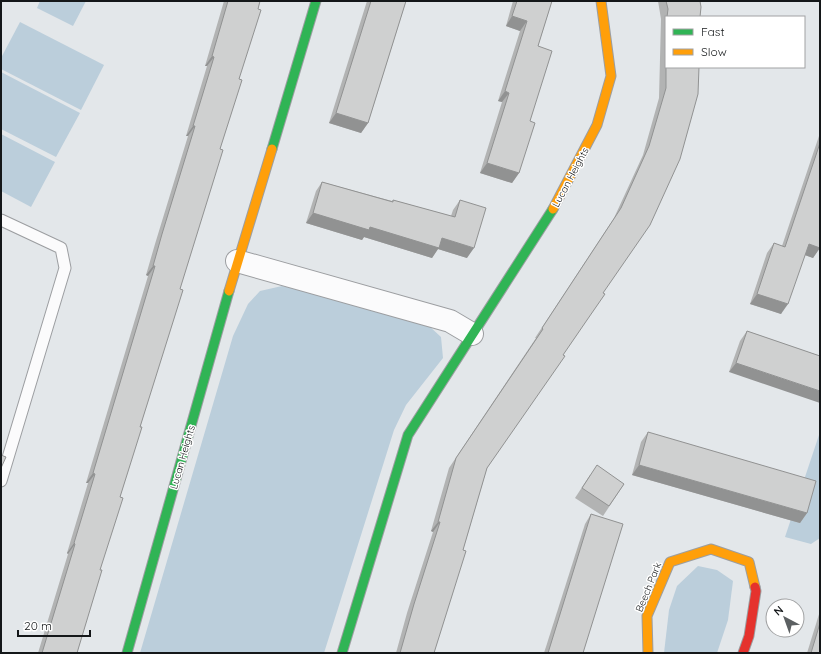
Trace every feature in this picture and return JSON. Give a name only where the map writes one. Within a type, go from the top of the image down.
[{"type":"street","name":"Lucan Heights","points":[[127,653],[237,261],[316,1]]},
{"type":"street","name":"Lucan Heights","points":[[342,653],[408,435],[551,213],[597,125],[611,76],[601,1]]},
{"type":"street","points":[[237,261],[450,321],[472,334]]},
{"type":"street","name":"Beech Park","points":[[648,653],[647,616],[670,562],[711,549],[749,562],[756,591],[749,636],[743,653]]},
{"type":"lane","points":[[1,220],[61,248],[65,268],[1,482]]},
{"type":"shaded area","points":[[40,1],[86,1],[73,26],[37,8]]},
{"type":"shaded area","points":[[20,22],[104,65],[81,110],[1,69],[1,58]]},
{"type":"shaded area","points":[[1,72],[80,113],[56,157],[1,129]]},
{"type":"shaded area","points":[[1,134],[55,162],[31,207],[1,191]]},
{"type":"shaded area","points":[[282,286],[319,294],[428,325],[441,337],[443,358],[406,405],[394,430],[324,653],[140,653],[233,336],[248,304],[260,291]]},
{"type":"shaded area","points":[[820,432],[820,538],[811,544],[785,537]]},
{"type":"shaded area","points":[[698,566],[717,570],[733,581],[728,620],[717,653],[664,653],[669,610],[677,586]]},
{"type":"building","points":[[228,1],[260,1],[258,9],[261,10],[239,79],[242,80],[220,149],[223,150],[180,289],[183,290],[140,427],[142,427],[120,497],[123,498],[100,570],[102,570],[77,653],[42,653],[95,474],[93,473],[155,266],[153,266],[162,234],[195,126],[193,126],[214,57],[212,56]]},
{"type":"building","points":[[371,1],[406,1],[368,123],[336,113]]},
{"type":"building","points":[[517,1],[552,1],[538,46],[552,51],[530,121],[535,123],[519,173],[487,163],[509,93],[505,91],[527,21],[512,16]]},
{"type":"building","points":[[666,1],[700,1],[701,7],[700,16],[667,16],[668,9]]},
{"type":"building","points":[[666,68],[699,68],[698,94],[680,159],[650,225],[603,293],[605,294],[563,355],[565,356],[487,468],[463,550],[466,551],[434,653],[400,653],[440,522],[438,522],[456,458],[543,329],[542,328],[621,208],[649,146],[666,88]]},
{"type":"building","points":[[820,143],[820,248],[809,244],[788,304],[757,294],[774,243],[785,247]]},
{"type":"building","points":[[322,182],[393,202],[393,200],[455,217],[460,200],[486,208],[474,248],[442,238],[439,248],[370,227],[369,230],[313,213]]},
{"type":"building","points":[[747,331],[820,356],[820,391],[736,363]]},
{"type":"building","points":[[648,432],[816,481],[807,513],[639,465]]},
{"type":"building","points":[[1,455],[6,457],[1,468]]},
{"type":"building","points":[[597,465],[624,484],[609,506],[582,488]]},
{"type":"building","points":[[591,514],[623,524],[583,653],[548,653]]},
{"type":"building","points":[[820,623],[820,653],[811,653]]},
{"type":"traffic: fast","points":[[272,149],[316,1]]},
{"type":"traffic: fast","points":[[342,653],[408,435],[553,209]]},
{"type":"traffic: fast","points":[[127,653],[229,291]]},
{"type":"traffic: slow","points":[[553,209],[597,125],[611,76],[601,1]]},
{"type":"traffic: slow","points":[[229,291],[272,149]]},
{"type":"traffic: slow","points":[[648,653],[647,616],[670,562],[711,549],[749,562],[755,587]]},
{"type":"traffic: jam","points":[[743,653],[749,636],[756,591],[755,587]]}]
